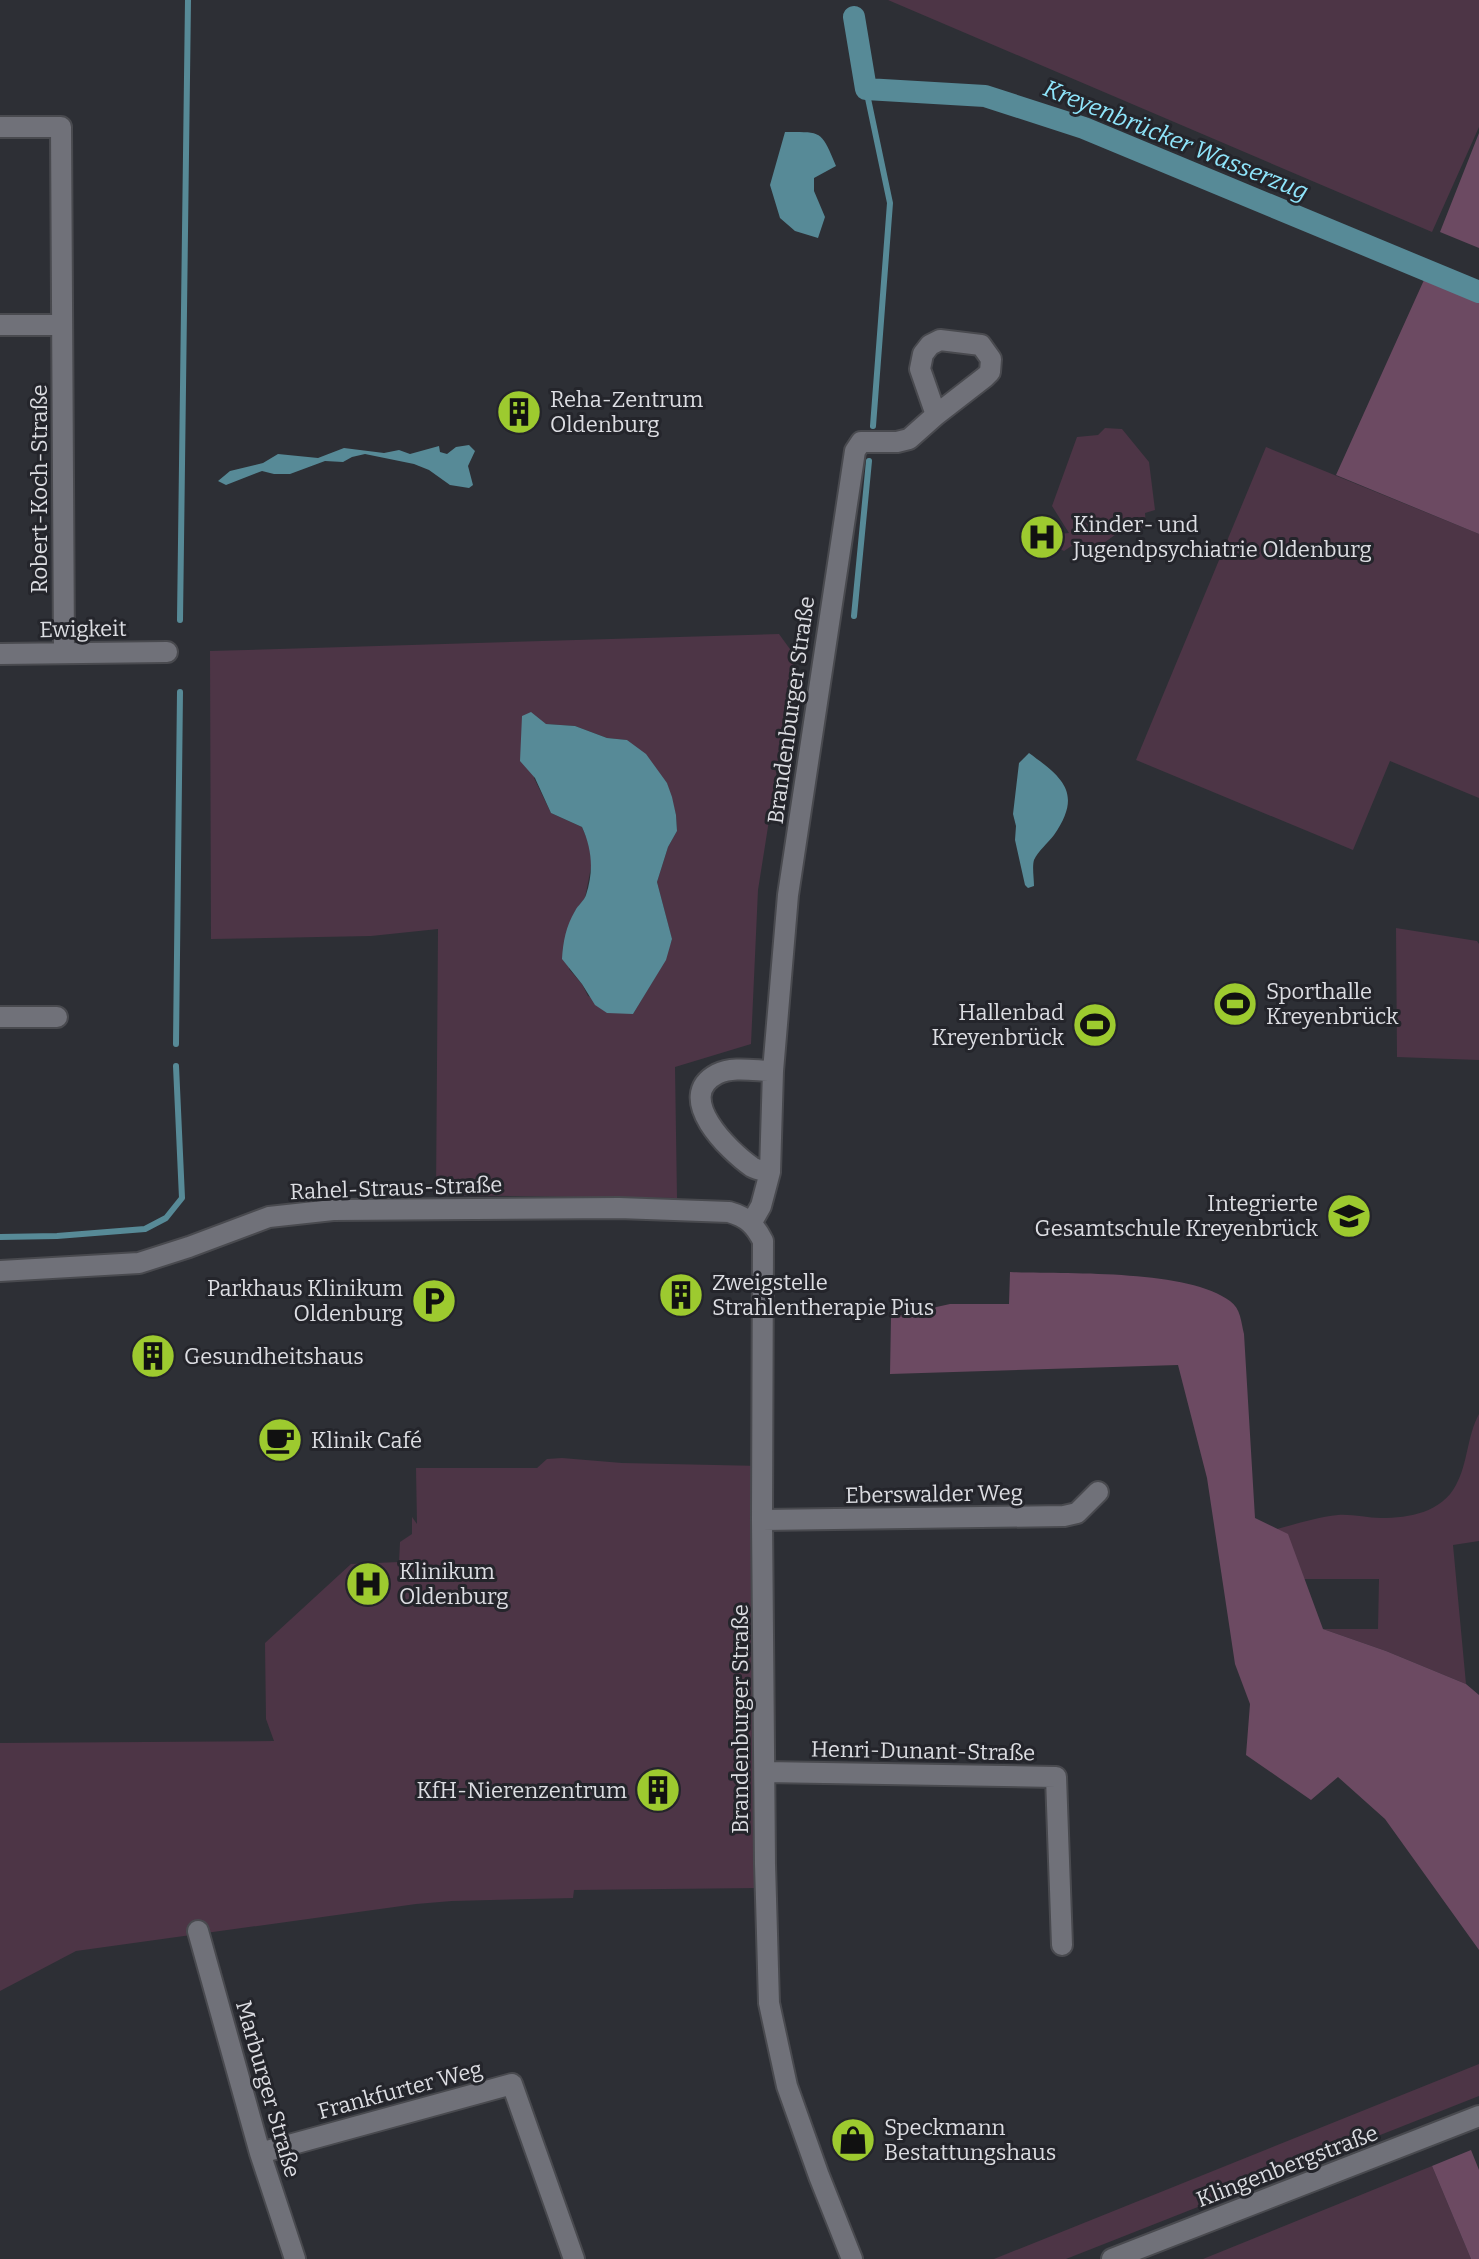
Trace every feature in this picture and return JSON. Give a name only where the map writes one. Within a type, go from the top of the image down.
[{"type":"street","name":"Robert-Koch-Straße","points":[[0,127],[61,127],[64,653]]},
{"type":"street","points":[[0,325],[62,325]]},
{"type":"street","name":"Brandenburger Straße","points":[[852,2259],[787,2086],[769,2003],[762,1520],[763,1241],[752,1222],[761,1206],[770,1172],[773,1071],[788,895],[855,451],[861,442],[909,439],[936,415]]},
{"type":"street","name":"Ewigkeit","points":[[0,654],[167,652]]},
{"type":"street","points":[[0,1017],[57,1017]]},
{"type":"street","points":[[770,1172],[755,1169],[718,1137],[704,1115],[701,1099],[705,1085],[716,1075],[729,1070],[773,1071]]},
{"type":"street","name":"Rahel-Straus-Straße","points":[[0,1271],[139,1263],[269,1217],[333,1210],[650,1209],[729,1212],[752,1222]]},
{"type":"street","name":"Eberswalder Weg","points":[[762,1520],[1064,1516],[1077,1513],[1098,1492]]},
{"type":"street","name":"Henri-Dunant-Straße","points":[[765,1772],[1056,1777],[1062,1945]]},
{"type":"street","name":"Marburger Straße","points":[[198,1931],[260,2153],[295,2259]]},
{"type":"street","name":"Frankfurter Weg","points":[[260,2153],[512,2084],[574,2259]]},
{"type":"street","name":"Klingenbergstraße","points":[[1112,2259],[1479,2116]]},
{"type":"shaded area","points":[[888,0],[1479,0],[1479,127],[1432,232]]},
{"type":"shaded area","points":[[1479,133],[1479,248],[1440,232]]},
{"type":"shaded area","points":[[1424,280],[1479,302],[1479,534],[1336,475]]},
{"type":"shaded area","points":[[1105,428],[1122,429],[1149,462],[1155,510],[1145,513],[1146,526],[1138,529],[1133,522],[1101,545],[1079,541],[1064,551],[1048,543],[1050,535],[1069,533],[1052,506],[1077,437],[1098,435]]},
{"type":"shaded area","points":[[1266,447],[1479,534],[1479,798],[1390,761],[1353,850],[1136,760]]},
{"type":"shaded area","points":[[779,634],[795,656],[758,890],[751,1044],[675,1067],[677,1198],[436,1195],[438,929],[371,936],[211,939],[210,651]],"holes":[[[546,724],[575,726],[607,738],[627,740],[667,783],[676,815],[677,831],[668,847],[657,882],[672,940],[657,974],[633,1014],[588,996],[569,969],[575,911],[585,898],[592,862],[590,846],[582,827],[551,813],[534,778]]]},
{"type":"shaded area","points":[[1396,928],[1477,941],[1479,944],[1479,1060],[1397,1057]]},
{"type":"shaded area","points":[[1010,1272],[1156,1278],[1211,1291],[1230,1301],[1236,1308],[1244,1334],[1255,1518],[1288,1534],[1323,1629],[1466,1684],[1479,1695],[1479,1950],[1385,1819],[1338,1777],[1311,1800],[1246,1755],[1250,1704],[1235,1664],[1207,1478],[1178,1365],[890,1374],[891,1317],[950,1304],[1009,1304]]},
{"type":"shaded area","points":[[1479,1414],[1479,1541],[1453,1545],[1466,1684],[1323,1629],[1378,1629],[1379,1579],[1304,1579],[1277,1529],[1330,1516],[1392,1518],[1414,1515],[1434,1507],[1456,1485]]},
{"type":"shaded area","points":[[547,1459],[622,1463],[762,1466],[758,1888],[574,1890],[573,1898],[416,1904],[76,1951],[0,1991],[0,1743],[274,1741],[266,1719],[265,1643],[351,1564],[399,1562],[400,1542],[412,1534],[412,1517],[417,1524],[416,1468],[537,1468]]},
{"type":"shaded area","points":[[1479,2064],[1479,2096],[1066,2259],[994,2259]]},
{"type":"shaded area","points":[[1471,2150],[1479,2170],[1479,2259],[1471,2259],[1432,2166]]},
{"type":"shaded area","points":[[1432,2166],[1471,2259],[1203,2259]]},
{"type":"water","points":[[785,132],[806,132],[819,136],[836,166],[814,178],[814,191],[825,217],[818,238],[795,231],[780,218],[770,185]]},
{"type":"water","points":[[469,445],[475,451],[468,466],[473,485],[469,488],[450,485],[414,464],[365,454],[343,462],[325,461],[290,474],[262,471],[226,485],[218,481],[230,471],[263,463],[278,454],[318,458],[344,448],[384,453],[399,450],[410,454],[439,446],[440,452],[447,454],[456,447]]},
{"type":"water","points":[[531,712],[546,724],[575,726],[607,738],[627,740],[646,754],[667,783],[672,797],[677,831],[668,847],[657,882],[672,939],[666,960],[633,1014],[607,1013],[595,1005],[562,959],[569,922],[589,886],[590,852],[582,827],[551,813],[535,778],[520,761],[522,716]]},
{"type":"water","points":[[1029,753],[1059,779],[1068,797],[1063,820],[1034,860],[1034,886],[1028,888],[1015,840],[1013,814],[1019,763]]},
{"type":"waterway","points":[[180,620],[188,0]]},
{"type":"waterway","name":"Kreyenbrücker Wasserzug","points":[[854,17],[866,89],[985,96],[1084,128],[1479,292]]},
{"type":"waterway","points":[[866,89],[890,203],[873,426]]},
{"type":"waterway","points":[[854,616],[869,461]]},
{"type":"waterway","points":[[176,1044],[180,692]]},
{"type":"waterway","points":[[0,1237],[145,1229],[166,1218],[182,1198],[176,1066]]},
{"type":"place","name":"Reha-Zentrum Oldenburg","points":[[519,412]]},
{"type":"place","name":"Kinder- und Jugendpsychiatrie Oldenburg","points":[[1042,537]]},
{"type":"place","name":"Sporthalle Kreyenbrück","points":[[1235,1004]]},
{"type":"place","name":"Hallenbad Kreyenbrück","points":[[1095,1025]]},
{"type":"place","name":"Integrierte Gesamtschule Kreyenbrück","points":[[1349,1216]]},
{"type":"place","name":"Zweigstelle Strahlentherapie Pius","points":[[681,1295]]},
{"type":"place","name":"Parkhaus Klinikum Oldenburg","points":[[434,1301]]},
{"type":"place","name":"Gesundheitshaus","points":[[153,1356]]},
{"type":"place","name":"Klinik Café","points":[[280,1440]]},
{"type":"place","name":"Klinikum Oldenburg","points":[[368,1584]]},
{"type":"place","name":"KfH-Nierenzentrum","points":[[658,1790]]},
{"type":"place","name":"Speckmann Bestattungshaus","points":[[853,2140]]}]
